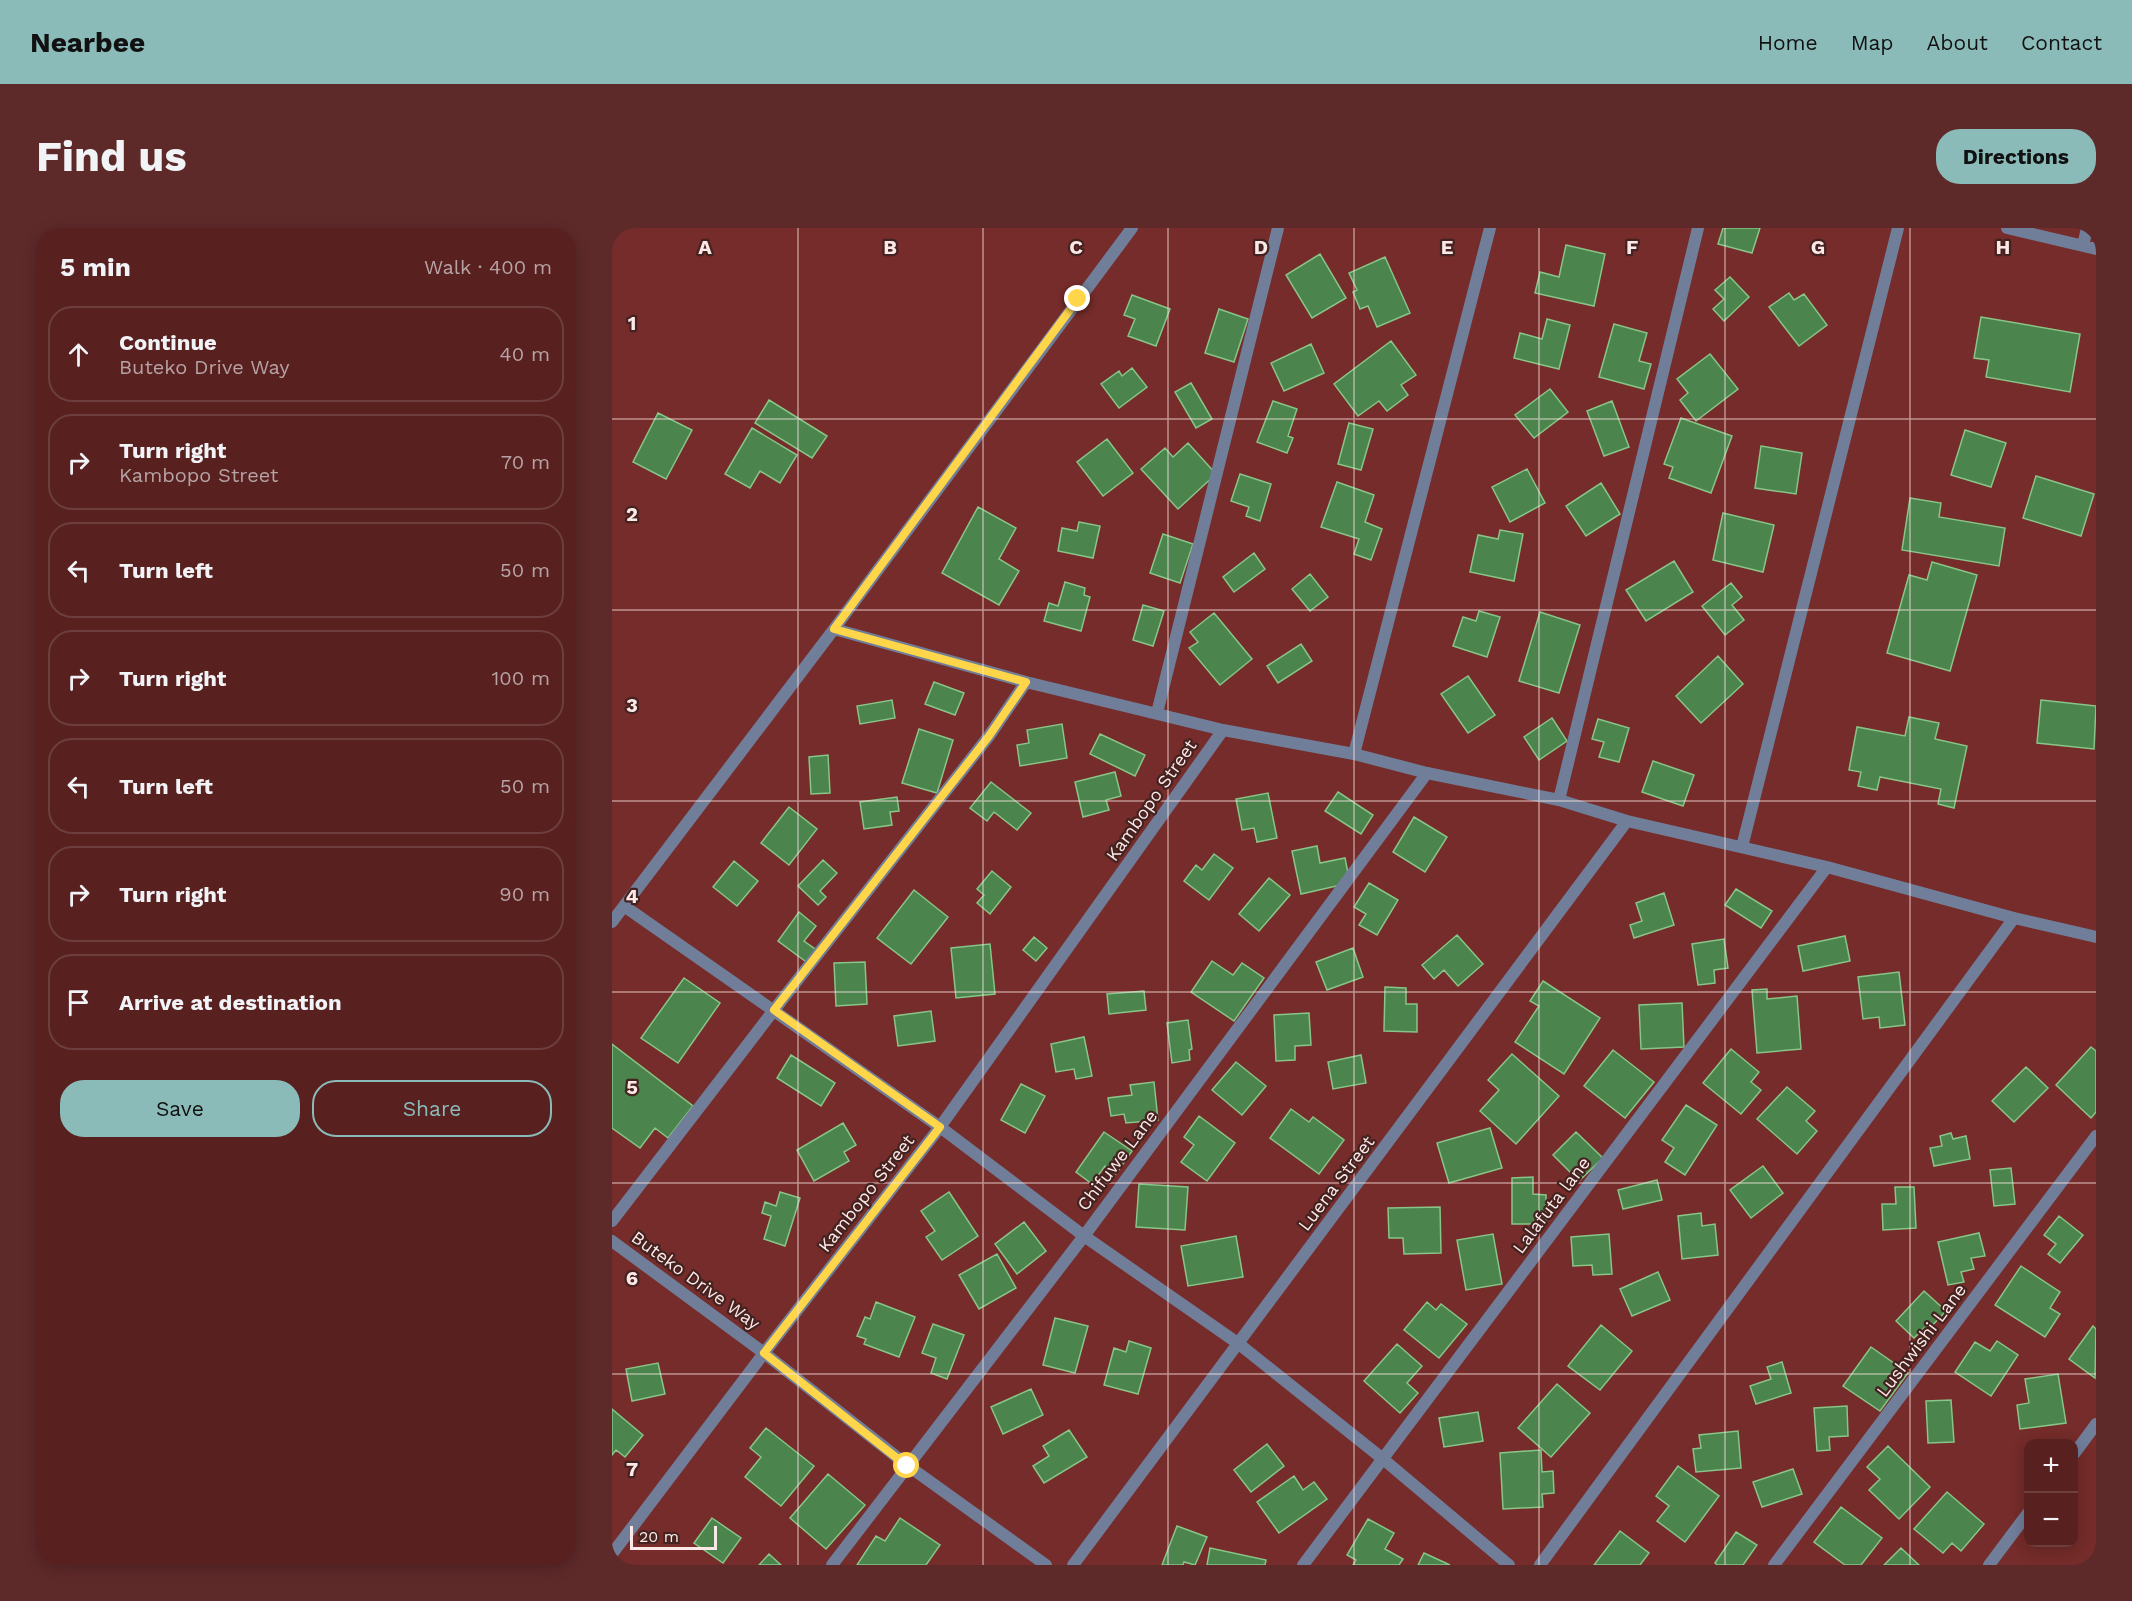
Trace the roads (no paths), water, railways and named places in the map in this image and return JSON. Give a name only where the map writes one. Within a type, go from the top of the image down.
[{"type":"street","points":[[612,922],[834,629],[1132,228]]},
{"type":"street","points":[[1157,713],[1278,228]]},
{"type":"street","points":[[1354,754],[1490,228]]},
{"type":"street","points":[[1559,800],[1698,228]]},
{"type":"street","points":[[1742,847],[1898,228]]},
{"type":"street","points":[[2007,228],[2096,249]]},
{"type":"street","points":[[2083,246],[2087,228]]},
{"type":"street","points":[[834,629],[1026,682],[1222,730],[1354,754],[1427,773],[1559,800],[1627,821],[1827,867],[2014,918],[2096,937]]},
{"type":"street","points":[[612,1221],[989,736],[1026,682]]},
{"type":"street","name":"Kambopo Street","points":[[612,1554],[764,1353],[940,1127],[1222,730]]},
{"type":"street","name":"Chifuwe Lane","points":[[832,1565],[1084,1236],[1427,773]]},
{"type":"street","name":"Luena Street","points":[[1073,1565],[1627,821]]},
{"type":"street","name":"Lalafuta lane","points":[[1303,1565],[1827,867]]},
{"type":"street","points":[[624,906],[940,1127],[1084,1236],[1239,1344],[1509,1565]]},
{"type":"street","points":[[1540,1565],[2014,918]]},
{"type":"street","name":"Lushwishi Lane","points":[[1774,1565],[2096,1136]]},
{"type":"street","name":"Buteko Drive Way","points":[[614,1246],[764,1353],[907,1466],[1046,1565]]},
{"type":"street","points":[[2078,1447],[2096,1424]]},
{"type":"street","points":[[1989,1565],[2024,1518]]}]
